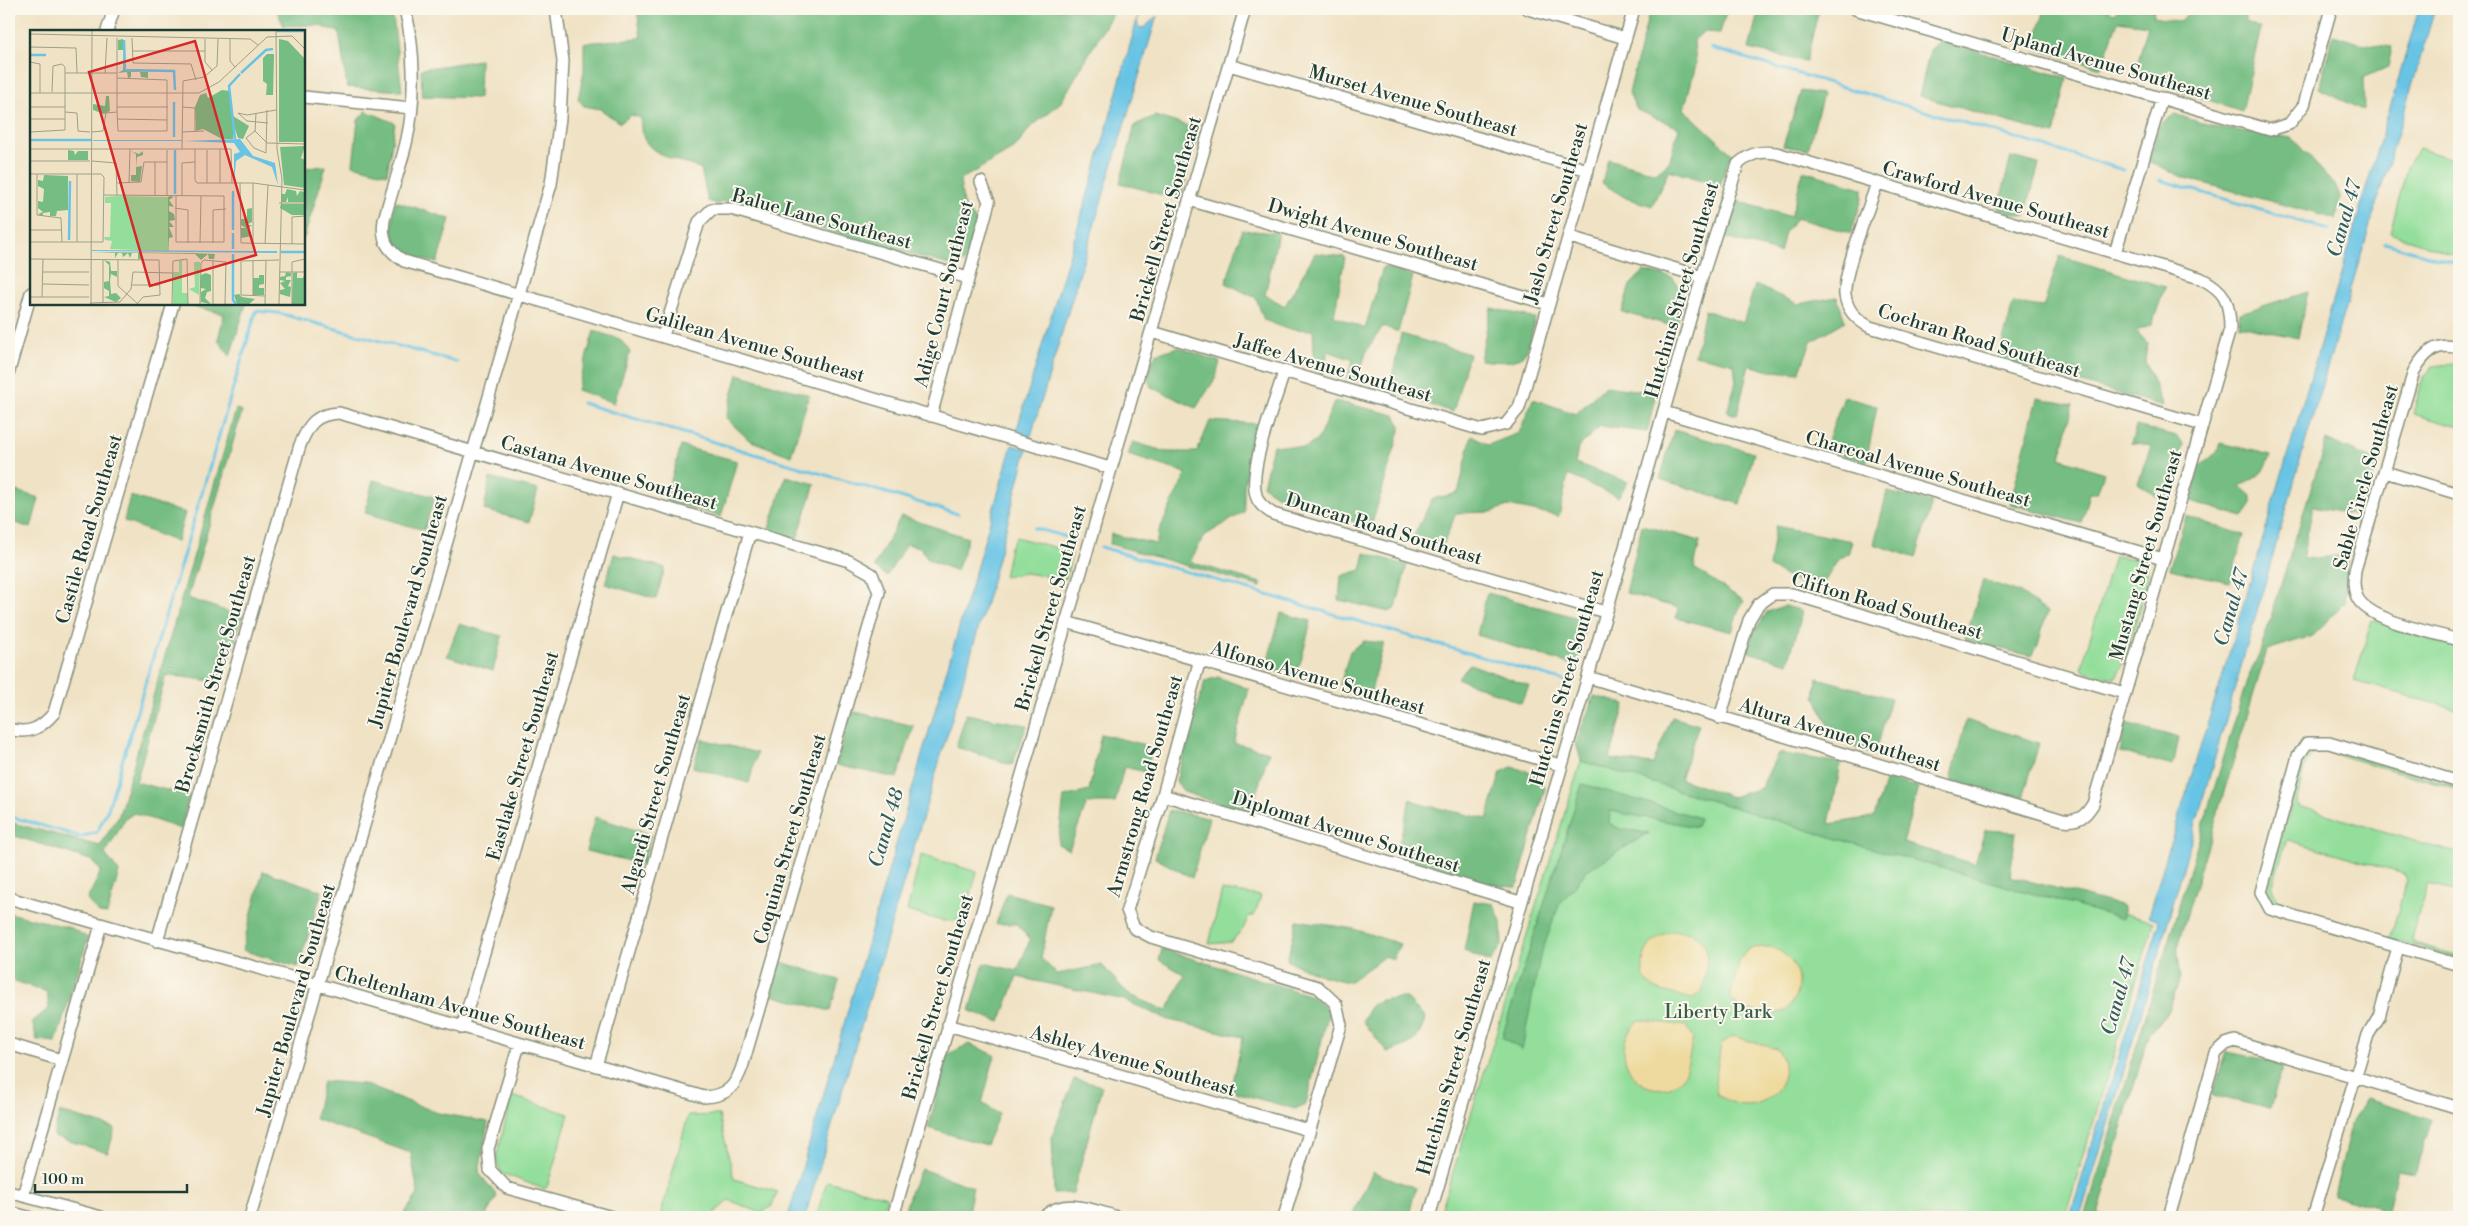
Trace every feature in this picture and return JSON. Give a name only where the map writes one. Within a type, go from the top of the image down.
[{"type":"street","points":[[107,30],[114,9]]},
{"type":"street","points":[[305,97],[411,108],[412,64],[405,9]]},
{"type":"street","name":"Jupiter Boulevard Southeast","points":[[250,1217],[551,184],[560,118],[563,61],[556,9]]},
{"type":"street","name":"Brickell Street Southeast","points":[[892,1217],[1246,9]]},
{"type":"street","points":[[1528,9],[1626,38]]},
{"type":"street","name":"Jaslo Street Southeast","points":[[1506,424],[1519,408],[1634,9]]},
{"type":"street","name":"Upland Avenue Southeast","points":[[1855,9],[2270,130],[2289,124],[2304,105],[2331,9]]},
{"type":"street","name":"Murset Avenue Southeast","points":[[1229,65],[1588,170]]},
{"type":"street","points":[[2115,253],[2162,98]]},
{"type":"street","name":"Galilean Avenue Southeast","points":[[411,108],[407,138],[383,226],[385,244],[391,253],[404,261],[1110,468]]},
{"type":"street","name":"Crawford Avenue Southeast","points":[[1750,154],[1762,152],[1776,153],[2200,278],[2214,285],[2225,298]]},
{"type":"street","name":"Hutchins Street Southeast","points":[[1429,1217],[1560,766],[1588,677],[1605,612],[1731,180],[1738,164],[1750,154]]},
{"type":"street","name":"Adige Court Southeast","points":[[931,416],[989,202],[981,182]]},
{"type":"street","name":"Cochran Road Southeast","points":[[1877,183],[1847,277],[1845,294],[1849,309],[1859,322],[1870,327],[2202,425]]},
{"type":"street","name":"Dwight Avenue Southeast","points":[[1189,200],[1548,304]]},
{"type":"street","name":"Balue Lane Southeast","points":[[663,336],[699,222],[712,209],[731,209],[968,278]]},
{"type":"street","points":[[1570,236],[1702,277]]},
{"type":"street","points":[[9,370],[30,296]]},
{"type":"street","name":"Mustang Street Southeast","points":[[2082,818],[2093,804],[2230,328],[2230,311],[2225,298]]},
{"type":"street","name":"Castile Road Southeast","points":[[9,729],[33,731],[44,725],[54,713],[173,305]]},
{"type":"street","name":"Jaffee Avenue Southeast","points":[[1152,332],[1482,430],[1506,424]]},
{"type":"street","name":"Sable Circle Southeast","points":[[2459,348],[2445,346],[2432,348],[2422,356],[2414,371],[2355,570],[2354,585],[2358,599],[2366,608],[2379,616],[2459,640]]},
{"type":"street","name":"Duncan Road Southeast","points":[[1284,372],[1255,467],[1256,496],[1262,507],[1273,514],[1605,612]]},
{"type":"street","name":"Charcoal Avenue Southeast","points":[[1664,412],[2163,559]]},
{"type":"street","name":"Castana Avenue Southeast","points":[[316,419],[326,413],[340,413],[849,561],[872,574],[879,592]]},
{"type":"street","name":"Brocksmith Street Southeast","points":[[156,941],[300,445],[308,428],[316,419]]},
{"type":"street","points":[[2385,472],[2459,494]]},
{"type":"street","name":"Eastlake Street Southeast","points":[[462,1028],[618,493]]},
{"type":"street","name":"Algardi Street Southeast","points":[[596,1066],[750,532]]},
{"type":"street","name":"Coquina Street Southeast","points":[[727,1092],[738,1079],[879,592]]},
{"type":"street","name":"Clifton Road Southeast","points":[[1720,718],[1749,620],[1758,605],[1774,594],[1792,594],[2124,693]]},
{"type":"street","name":"Alfonso Avenue Southeast","points":[[1066,622],[1199,663],[1560,766]]},
{"type":"street","name":"Armstrong Road Southeast","points":[[1199,663],[1163,795],[1127,910],[1134,928],[1151,937],[1318,987],[1336,1004],[1341,1025],[1308,1130],[1284,1217]]},
{"type":"street","name":"Altura Avenue Southeast","points":[[1588,677],[2062,820],[2073,821],[2082,818]]},
{"type":"street","points":[[2459,782],[2329,742],[2308,743],[2298,756],[2261,892],[2270,909],[2459,965]]},
{"type":"street","name":"Diplomat Avenue Southeast","points":[[1163,795],[1520,902]]},
{"type":"street","name":"Cheltenham Avenue Southeast","points":[[9,898],[156,941],[319,985],[519,1045],[704,1097],[718,1096],[727,1092]]},
{"type":"street","points":[[22,1196],[101,925]]},
{"type":"street","points":[[2314,1217],[2368,1035],[2379,1017],[2398,947]]},
{"type":"street","name":"Ashley Avenue Southeast","points":[[948,1024],[1308,1130]]},
{"type":"street","points":[[2169,1217],[2216,1053],[2226,1044],[2235,1042],[2459,1108]]},
{"type":"street","points":[[9,1044],[61,1060]]},
{"type":"street","points":[[519,1045],[488,1149],[490,1170],[507,1188],[612,1217]]},
{"type":"street","points":[[9,1192],[101,1217]]},
{"type":"street","points":[[1044,1217],[1052,1210],[1075,1205],[1117,1217]]},
{"type":"green space","points":[[276,9],[325,9],[335,16],[372,9],[392,9],[402,91],[347,87],[339,32],[317,25],[284,26]]},
{"type":"green space","points":[[637,9],[1115,9],[1061,102],[1029,129],[1016,147],[960,180],[963,203],[977,222],[964,262],[953,266],[723,201],[718,204],[708,201],[701,169],[669,158],[651,147],[645,140],[641,130],[641,118],[631,115],[620,123],[600,109],[584,106],[578,99],[584,71],[584,43],[641,38]]},
{"type":"green space","points":[[1650,9],[1727,9],[1720,33],[1703,32],[1694,40],[1696,65],[1684,109],[1733,155],[1728,161],[1720,186],[1669,170],[1652,206],[1626,198],[1602,183],[1608,159],[1656,173],[1669,162],[1679,128],[1637,110],[1629,93]]},
{"type":"green space","points":[[1759,9],[1819,9],[1806,62],[1749,49]]},
{"type":"green space","points":[[2045,9],[2104,9],[2115,13],[2117,9],[2154,9],[2153,17],[2181,22],[2192,9],[2246,9],[2246,22],[2261,28],[2242,111],[2134,76],[2148,25],[2118,21],[2101,68],[2034,48]]},
{"type":"green space","points":[[2333,35],[2359,43],[2392,47],[2388,67],[2363,78],[2364,111],[2319,88]]},
{"type":"green space","points":[[1940,40],[2067,78],[2054,135],[1919,96],[1930,50]]},
{"type":"green space","points":[[480,60],[479,98],[422,96],[421,69]]},
{"type":"green space","points":[[1801,91],[1823,94],[1808,150],[1783,146]]},
{"type":"green space","points":[[366,111],[395,123],[387,174],[353,165],[358,120]]},
{"type":"green space","points":[[2175,114],[2213,127],[2292,138],[2335,185],[2340,197],[2336,219],[2185,178],[2150,162],[2159,125]]},
{"type":"green space","points":[[1155,116],[1200,130],[1180,200],[1120,183],[1135,125]]},
{"type":"green space","points":[[2418,148],[2459,161],[2459,257],[2390,233],[2407,168]]},
{"type":"green space","points":[[2011,157],[2039,164],[2025,216],[1998,209]]},
{"type":"green space","points":[[326,166],[305,235],[305,168]]},
{"type":"green space","points":[[1803,171],[1862,188],[1862,199],[1851,233],[1796,218],[1785,232],[1780,253],[1723,237],[1734,200],[1791,217]]},
{"type":"green space","points":[[395,201],[450,219],[437,263],[414,257],[396,245],[392,226]]},
{"type":"green space","points":[[1242,230],[1278,233],[1265,295],[1285,306],[1315,253],[1345,257],[1334,316],[1365,329],[1383,267],[1413,276],[1398,332],[1383,326],[1367,350],[1357,382],[1347,379],[1353,360],[1328,351],[1323,375],[1315,370],[1313,330],[1287,329],[1264,320],[1256,298],[1226,283]]},
{"type":"green space","points":[[2060,256],[2165,287],[2152,325],[2136,331],[2147,342],[2145,362],[2163,406],[1998,359],[2013,303],[2043,307]]},
{"type":"green space","points":[[1644,271],[1673,278],[1685,296],[1676,327],[1622,312],[1630,285]]},
{"type":"green space","points":[[1755,285],[1798,304],[1837,297],[1845,321],[1811,342],[1799,373],[1770,371],[1749,365],[1737,415],[1727,412],[1736,382],[1734,364],[1695,355],[1705,310],[1743,323]]},
{"type":"green space","points":[[2308,292],[2298,338],[2239,325],[2240,313]]},
{"type":"green space","points":[[186,305],[246,305],[230,356],[218,340],[224,314]]},
{"type":"green space","points":[[1491,308],[1535,318],[1529,343],[1521,357],[1506,361],[1480,360]]},
{"type":"green space","points":[[594,331],[620,339],[630,352],[614,403],[577,390]]},
{"type":"green space","points":[[1401,334],[1469,354],[1453,412],[1389,392]]},
{"type":"green space","points":[[1178,347],[1220,362],[1215,379],[1196,408],[1151,387],[1147,375],[1156,354]]},
{"type":"green space","points":[[2452,364],[2459,366],[2459,427],[2413,414],[2423,378],[2433,366]]},
{"type":"green space","points":[[738,374],[809,395],[791,456],[749,440],[726,418]]},
{"type":"green space","points":[[1605,386],[1656,393],[1647,432],[1600,426],[1578,448],[1575,463],[1628,482],[1618,497],[1568,475],[1559,516],[1508,506],[1491,512],[1456,513],[1443,545],[1412,540],[1432,499],[1458,493],[1472,435],[1488,445],[1519,433],[1533,399],[1576,414]]},
{"type":"green space","points":[[1844,397],[1877,406],[1866,463],[1833,452],[1828,440]]},
{"type":"green space","points":[[2037,398],[2073,405],[2060,458],[2104,473],[2097,493],[2089,493],[2081,523],[2010,504]]},
{"type":"green space","points":[[1335,401],[1395,415],[1401,427],[1371,527],[1281,498],[1263,486],[1273,445],[1306,448],[1318,439]]},
{"type":"green space","points":[[236,409],[242,411],[188,598],[243,617],[221,682],[166,675],[136,782],[189,796],[181,829],[134,813],[125,819],[105,854],[119,872],[107,914],[99,913],[87,900],[101,871],[90,860],[9,834],[9,822],[100,846],[119,815]]},
{"type":"green space","points":[[1210,421],[1261,424],[1244,485],[1244,512],[1204,536],[1190,562],[1261,583],[1261,587],[1110,544],[1111,534],[1156,544],[1159,531],[1186,473],[1128,455],[1133,442],[1167,452],[1197,452]]},
{"type":"green space","points":[[2136,426],[2176,436],[2183,444],[2168,496],[2155,496],[2138,483],[2151,446],[2131,443]]},
{"type":"green space","points":[[1674,430],[1754,453],[1740,504],[1660,479]]},
{"type":"green space","points":[[2326,440],[2378,461],[2361,516],[2313,507],[2302,559],[2349,555],[2345,603],[2312,636],[2267,650],[2177,947],[2181,978],[2165,1017],[2149,1032],[2098,1215],[2106,1217],[2085,1217],[2247,680],[2260,652]]},
{"type":"green space","points":[[2221,443],[2271,455],[2260,474],[2240,486],[2251,496],[2251,506],[2243,517],[2191,501],[2199,468],[2218,451]]},
{"type":"green space","points":[[681,446],[737,461],[721,517],[665,501]]},
{"type":"green space","points":[[786,476],[815,484],[797,539],[768,532]]},
{"type":"green space","points":[[490,478],[538,490],[529,522],[484,510]]},
{"type":"green space","points":[[373,480],[435,497],[424,530],[365,513]]},
{"type":"green space","points":[[9,489],[39,498],[31,528],[9,521]]},
{"type":"green space","points":[[1887,492],[1932,502],[1916,558],[1874,544]]},
{"type":"green space","points":[[130,496],[185,513],[177,542],[124,521]]},
{"type":"green space","points":[[901,516],[968,538],[957,571],[929,560],[920,547],[906,544],[887,576],[874,567]]},
{"type":"green space","points":[[2186,516],[2244,535],[2230,582],[2169,569]]},
{"type":"green space","points":[[1642,525],[1700,541],[1694,568],[1744,601],[1738,611],[1732,632],[1676,618],[1678,608],[1626,593]]},
{"type":"green space","points":[[1775,526],[1852,541],[1848,554],[1839,558],[1825,581],[1801,585],[1769,567]]},
{"type":"green space","points":[[1016,537],[1072,552],[1066,579],[1025,573],[1004,577],[1010,547]]},
{"type":"green space","points":[[1365,553],[1407,565],[1396,608],[1389,612],[1339,600],[1341,576],[1361,570]]},
{"type":"green space","points":[[614,554],[665,568],[656,599],[605,584]]},
{"type":"green space","points":[[2114,556],[2139,559],[2147,568],[2148,579],[2125,660],[2116,677],[2101,677],[2081,669]]},
{"type":"green space","points":[[1983,580],[2019,592],[2047,612],[2038,645],[2031,656],[1965,640]]},
{"type":"green space","points":[[1487,593],[1575,617],[1586,624],[1576,666],[1477,635]]},
{"type":"green space","points":[[1785,606],[1803,611],[1788,663],[1748,652],[1752,636],[1767,612]]},
{"type":"green space","points":[[1281,613],[1311,621],[1301,661],[1293,677],[1266,667]]},
{"type":"green space","points":[[2372,619],[2459,645],[2459,710],[2354,681]]},
{"type":"green space","points":[[459,624],[502,636],[493,671],[447,656]]},
{"type":"green space","points":[[1364,641],[1384,643],[1370,694],[1340,685],[1350,651]]},
{"type":"green space","points":[[1470,664],[1529,686],[1521,703],[1457,678]]},
{"type":"green space","points":[[1218,677],[1249,689],[1234,743],[1269,752],[1250,814],[1184,792],[1176,781],[1205,681]]},
{"type":"green space","points":[[1817,678],[1891,698],[1875,755],[1835,740],[1815,696]]},
{"type":"green space","points":[[1594,696],[1625,704],[1610,759],[1653,764],[1672,717],[1699,725],[1680,779],[1732,797],[1761,788],[1778,753],[1841,763],[1829,824],[1874,817],[1886,779],[1918,787],[1903,843],[1975,864],[1985,830],[2016,832],[2010,876],[2123,906],[2123,919],[1834,838],[1581,761],[1576,742]]},
{"type":"green space","points":[[851,711],[914,726],[897,778],[836,765]]},
{"type":"green space","points":[[966,714],[1027,725],[1012,765],[956,747]]},
{"type":"green space","points":[[1966,720],[2039,743],[2022,802],[1951,780]]},
{"type":"green space","points":[[2126,723],[2179,738],[2173,766],[2120,752]]},
{"type":"green space","points":[[1101,734],[1145,745],[1151,754],[1146,772],[1124,767],[1115,803],[1087,803],[1069,850],[1058,844],[1064,797],[1089,791]]},
{"type":"green space","points":[[702,739],[757,753],[749,783],[693,767]]},
{"type":"green space","points":[[2328,748],[2459,787],[2459,789],[2324,751],[2312,755],[2304,767],[2297,801],[2299,806],[2459,854],[2459,892],[2427,885],[2411,939],[2414,943],[2459,956],[2459,959],[2388,938],[2391,936],[2407,879],[2404,873],[2288,840],[2272,887],[2277,900],[2370,933],[2274,905],[2267,891],[2304,758],[2311,749]]},
{"type":"green space","name":"Liberty Park","points":[[1581,761],[2154,922],[2065,1217],[1439,1217]]},
{"type":"green space","points":[[1512,767],[1534,773],[1545,788],[1517,887],[1499,886],[1407,859],[1399,844],[1410,799],[1424,805],[1487,819],[1501,772]]},
{"type":"green space","points":[[1582,784],[1700,818],[1696,827],[1610,811],[1609,823],[1620,829],[1649,833],[1587,870],[1559,905],[1540,957],[1522,1050],[1502,1037]]},
{"type":"green space","points":[[1169,810],[1209,818],[1192,878],[1155,858]]},
{"type":"green space","points":[[595,817],[651,835],[643,864],[586,851]]},
{"type":"green space","points":[[921,855],[977,872],[964,920],[943,921],[907,911]]},
{"type":"green space","points":[[263,871],[322,891],[298,967],[242,950]]},
{"type":"green space","points":[[1222,890],[1261,896],[1254,916],[1249,916],[1243,929],[1231,942],[1209,944]]},
{"type":"green space","points":[[1007,893],[1051,905],[1041,958],[1057,974],[1102,965],[1128,994],[1167,1011],[1185,975],[1159,960],[1162,949],[1312,996],[1329,1011],[1306,1104],[1295,1109],[1231,1091],[1243,1037],[1169,1020],[1124,1000],[1017,977],[1000,1022],[970,1011],[984,963],[1017,971],[1030,940],[1017,924],[996,924]]},
{"type":"green space","points":[[1474,901],[1494,904],[1501,922],[1502,945],[1490,962],[1464,951]]},
{"type":"green space","points":[[9,913],[71,928],[88,938],[56,1042],[37,1040],[32,1022],[49,1008],[47,992],[9,979]]},
{"type":"green space","points":[[1297,920],[1354,929],[1400,944],[1393,959],[1385,956],[1349,982],[1317,974],[1287,960]]},
{"type":"green space","points":[[781,962],[839,980],[830,1011],[771,995]]},
{"type":"green space","points":[[1406,998],[1425,1017],[1423,1026],[1413,1041],[1388,1053],[1363,1021],[1366,1013],[1374,1003],[1385,999]]},
{"type":"green space","points":[[969,1044],[995,1055],[982,1103],[999,1114],[986,1145],[928,1128],[948,1054]]},
{"type":"green space","points":[[2226,1052],[2284,1063],[2270,1109],[2212,1095]]},
{"type":"green space","points":[[1074,1079],[1102,1086],[1073,1193],[1054,1194],[1052,1136]]},
{"type":"green space","points":[[323,1081],[363,1084],[438,1113],[488,1122],[479,1173],[497,1196],[485,1217],[402,1217],[418,1194],[411,1153],[315,1119]]},
{"type":"green space","points":[[512,1096],[569,1114],[547,1187],[544,1189],[501,1173],[496,1158]]},
{"type":"green space","points":[[2365,1099],[2432,1119],[2415,1173],[2397,1170],[2388,1210],[2334,1196],[2352,1121]]},
{"type":"green space","points":[[60,1112],[115,1128],[108,1153],[53,1136]]},
{"type":"green space","points":[[719,1115],[734,1179],[778,1192],[771,1207],[761,1213],[729,1200],[710,1217],[660,1217],[688,1116]]},
{"type":"green space","points":[[921,1169],[973,1187],[967,1217],[903,1217],[911,1190]]},
{"type":"green space","points":[[1373,1172],[1416,1188],[1408,1217],[1351,1217]]},
{"type":"green space","points":[[827,1181],[887,1197],[879,1217],[816,1217]]},
{"type":"sand","points":[[1674,931],[1687,932],[1697,936],[1703,942],[1706,950],[1707,959],[1703,990],[1692,999],[1655,989],[1644,978],[1643,961],[1648,948],[1658,938]]},
{"type":"sand","points":[[1771,947],[1785,955],[1795,968],[1798,983],[1792,1002],[1785,1011],[1780,1013],[1739,1008],[1730,997],[1740,959],[1749,948]]},
{"type":"sand","points":[[1641,1020],[1686,1026],[1693,1038],[1685,1072],[1680,1081],[1675,1085],[1666,1088],[1652,1088],[1641,1083],[1632,1075],[1626,1064],[1624,1052],[1626,1040],[1631,1029]]},
{"type":"sand","points":[[1733,1036],[1777,1049],[1783,1061],[1784,1074],[1780,1085],[1772,1095],[1761,1102],[1748,1105],[1733,1103],[1717,1094],[1715,1083],[1721,1044]]},
{"type":"water","points":[[2419,9],[2435,9],[2321,388],[2152,977],[2080,1217],[2070,1217],[2159,924],[2157,919],[2148,916],[2223,674]]},
{"type":"water","points":[[1139,13],[1137,23],[1140,28],[1145,27],[1157,16],[1030,439],[1015,435],[1093,177]]},
{"type":"water","points":[[1012,445],[1027,449],[988,596],[805,1217],[788,1217]]},
{"type":"waterway","points":[[1711,48],[2124,170]]},
{"type":"waterway","name":"Canal 47","points":[[2160,180],[2329,230]]},
{"type":"waterway","points":[[2385,243],[2459,264]]},
{"type":"waterway","points":[[9,816],[81,837],[97,832],[108,809],[256,311],[278,313],[457,362]]},
{"type":"waterway","points":[[582,403],[958,514]]},
{"type":"waterway","points":[[1034,528],[1074,539]]},
{"type":"waterway","points":[[1101,547],[1565,681]]},
{"type":"water label","name":"Canal 48","points":[[887,828]]}]
